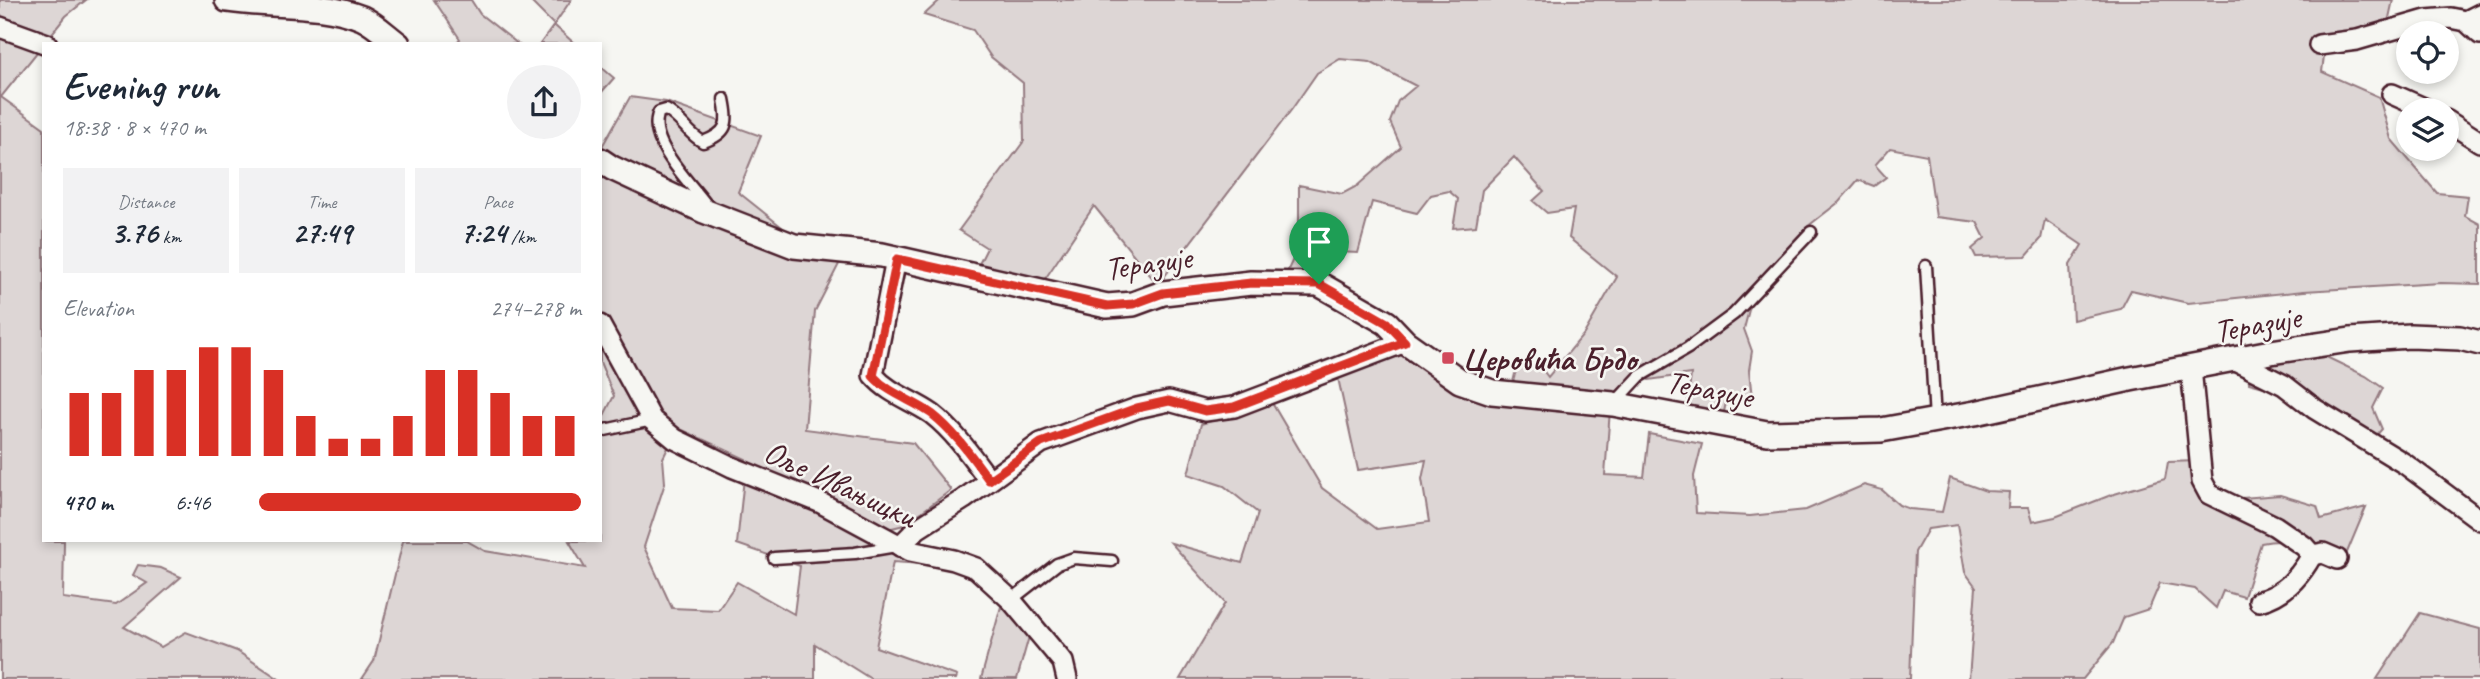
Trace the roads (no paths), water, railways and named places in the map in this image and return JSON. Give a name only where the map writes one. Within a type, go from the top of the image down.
[{"type":"street","points":[[227,0],[258,5],[319,7],[364,19],[395,42]]},
{"type":"street","points":[[2319,45],[2357,40],[2426,20],[2451,18],[2475,23]]},
{"type":"street","points":[[0,27],[42,42]]},
{"type":"street","points":[[2392,94],[2401,98]]},
{"type":"street","points":[[2459,128],[2480,142]]},
{"type":"street","name":"Теразије","points":[[602,161],[715,216],[794,246],[897,259],[1107,306],[1133,304],[1163,293],[1251,283],[1319,284],[1387,323],[1405,342],[1460,381],[1492,392],[1613,404],[1767,433],[1881,429],[2130,379],[2350,340],[2410,336],[2460,338],[2480,342]]},
{"type":"street","points":[[897,259],[873,376],[882,386],[932,414],[956,436],[989,480]]},
{"type":"street","name":"Оље Ивањицки","points":[[602,329],[652,420],[675,439],[732,467],[819,502],[900,546],[922,555],[966,563],[987,577],[1011,600],[1063,662],[1067,679]]},
{"type":"street","points":[[900,546],[917,529],[1041,443],[1137,408],[1169,401],[1205,411],[1234,407],[1405,342]]},
{"type":"street","points":[[2234,360],[2284,385],[2315,410],[2405,464],[2480,520]]},
{"type":"street","points":[[2191,368],[2202,481],[2209,494],[2275,526],[2304,546],[2312,555]]},
{"type":"street","points":[[2312,555],[2323,553],[2337,559]]},
{"type":"street","points":[[2259,601],[2273,597],[2291,584],[2312,555]]},
{"type":"lane","points":[[715,216],[667,153],[657,133],[655,120],[659,113],[666,110],[675,114],[693,137],[703,142],[717,137],[725,128],[728,119],[724,99]]},
{"type":"lane","points":[[1613,404],[1640,376],[1689,348],[1734,314],[1811,232]]},
{"type":"lane","points":[[1926,266],[1935,420]]},
{"type":"lane","points":[[602,431],[652,420]]},
{"type":"lane","points":[[774,558],[855,553],[900,546]]},
{"type":"lane","points":[[1011,600],[1057,564],[1074,558],[1112,561]]},
{"type":"place","name":"Церовића Брдо","points":[[1448,358]]}]
